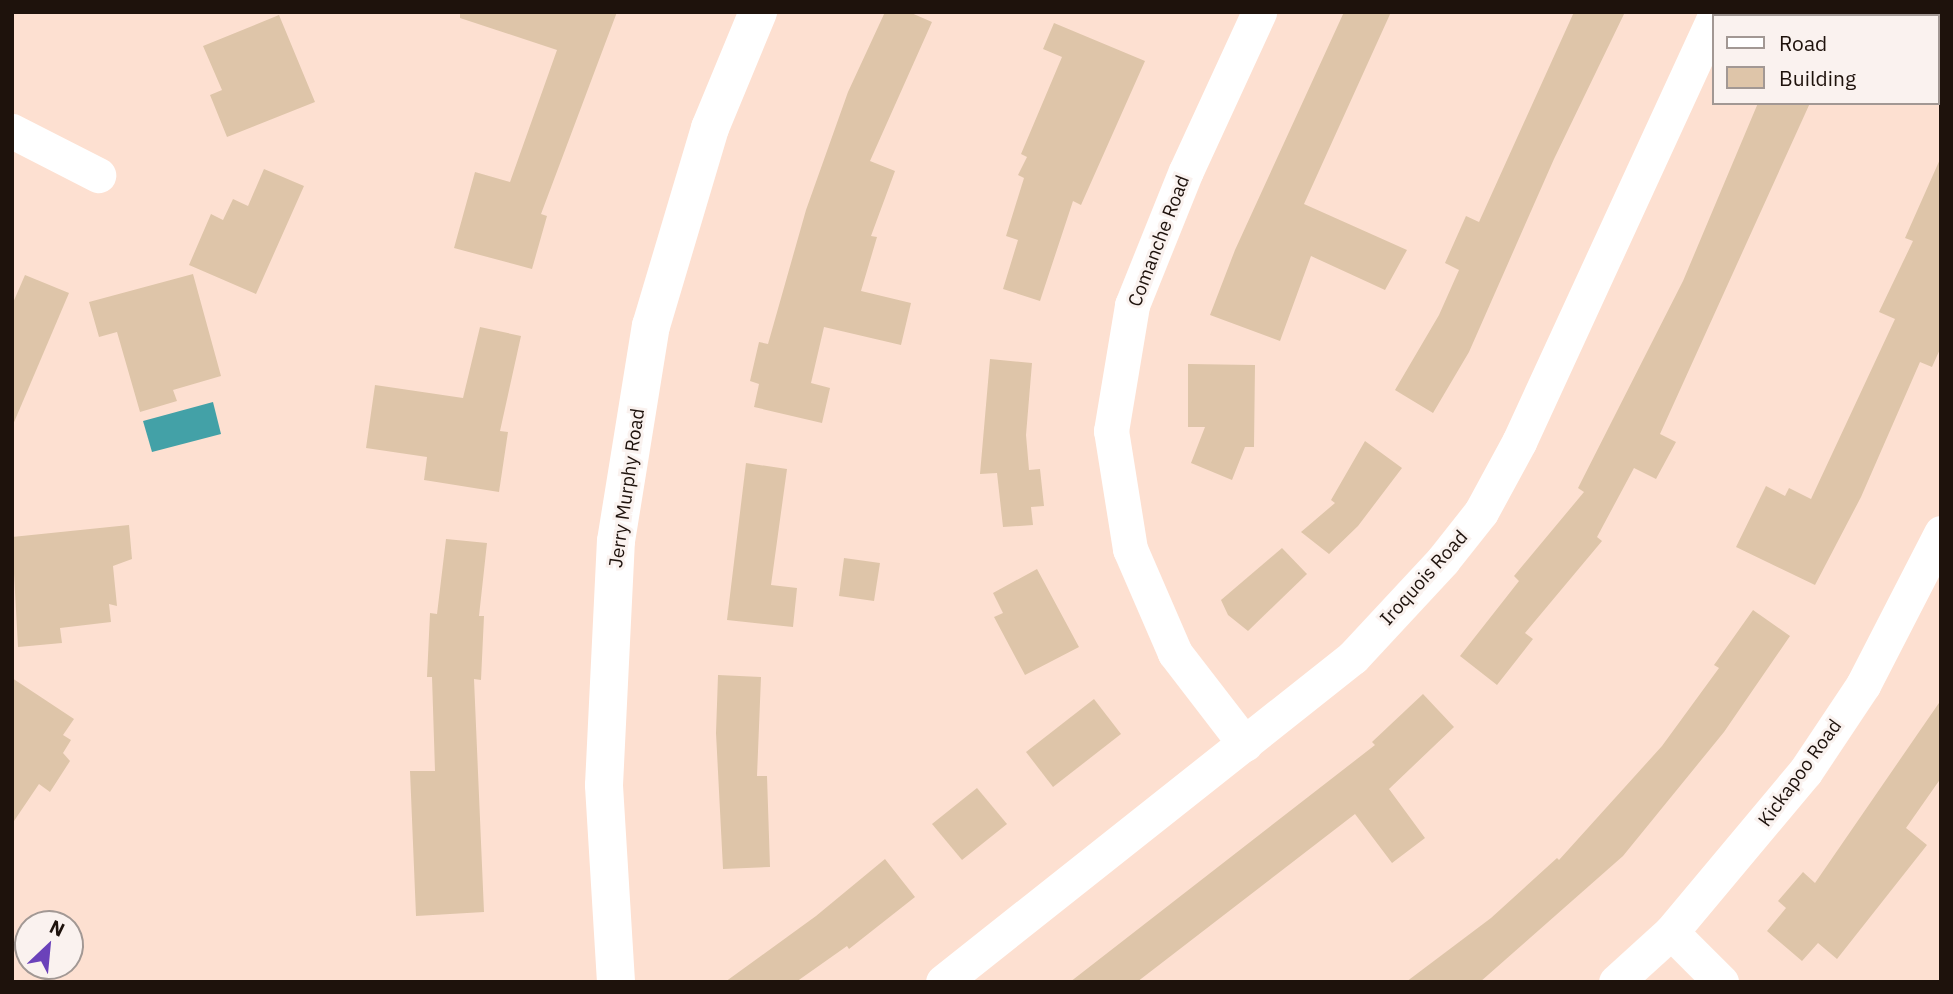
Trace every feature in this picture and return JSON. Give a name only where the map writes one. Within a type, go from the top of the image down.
[{"type":"street","name":"Jerry Murphy Road","points":[[616,982],[604,785],[616,541],[651,326],[710,128],[758,12]]},
{"type":"street","name":"Comanche Road","points":[[1245,744],[1175,653],[1130,549],[1111,431],[1132,305],[1186,171],[1259,12]]},
{"type":"street","name":"Iroquois Road","points":[[943,982],[1353,657],[1481,512],[1569,338],[1712,23]]},
{"type":"street","points":[[12,131],[98,175]]},
{"type":"street","name":"Kickapoo Road","points":[[1616,982],[1671,932],[1805,772],[1863,685],[1941,533]]},
{"type":"street","points":[[1671,932],[1721,982]]},
{"type":"water","points":[[213,402],[221,434],[152,452],[143,421]]},
{"type":"building","points":[[460,12],[617,12],[541,214],[547,216],[532,269],[454,248],[475,172],[510,182],[557,50],[460,18]]},
{"type":"building","points":[[885,12],[909,12],[932,22],[870,161],[895,171],[871,236],[877,237],[861,291],[911,303],[901,345],[824,327],[811,383],[830,388],[822,423],[754,407],[759,384],[750,381],[759,342],[768,344],[806,210],[848,92]]},
{"type":"building","points":[[1344,12],[1391,12],[1304,204],[1407,250],[1385,290],[1311,256],[1280,341],[1210,315],[1235,250]]},
{"type":"building","points":[[1574,12],[1625,12],[1554,159],[1469,352],[1433,413],[1395,390],[1439,315],[1459,270],[1445,263],[1466,216],[1479,222]]},
{"type":"building","points":[[279,15],[315,102],[227,137],[210,95],[222,90],[203,46]]},
{"type":"building","points":[[1054,23],[1145,61],[1081,205],[1073,201],[1040,301],[1003,289],[1018,240],[1006,236],[1024,178],[1018,175],[1027,157],[1021,154],[1062,57],[1043,49]]},
{"type":"building","points":[[1757,105],[1809,105],[1660,434],[1676,442],[1656,479],[1634,468],[1597,537],[1602,541],[1525,633],[1533,639],[1497,685],[1460,656],[1519,581],[1514,576],[1584,492],[1578,488],[1683,281]]},
{"type":"building","points":[[1941,157],[1941,347],[1932,367],[1920,362],[1861,497],[1815,585],[1736,547],[1766,486],[1785,496],[1789,488],[1811,499],[1895,319],[1879,312],[1913,241],[1905,238]]},
{"type":"building","points":[[264,169],[304,186],[256,294],[189,265],[211,214],[223,220],[233,199],[248,206]]},
{"type":"building","points":[[193,274],[221,376],[173,390],[177,401],[140,412],[117,332],[99,337],[89,302]]},
{"type":"building","points":[[25,275],[69,293],[12,427],[12,305]]},
{"type":"building","points":[[480,327],[521,336],[500,431],[508,432],[499,492],[424,480],[427,457],[366,448],[375,385],[463,398]]},
{"type":"building","points":[[990,359],[1032,363],[1026,435],[1029,470],[1040,469],[1044,506],[1031,507],[1033,525],[1003,527],[997,473],[980,474]]},
{"type":"building","points":[[1188,364],[1255,365],[1254,447],[1245,447],[1232,480],[1191,463],[1205,427],[1188,427]]},
{"type":"building","points":[[1365,441],[1402,468],[1358,526],[1329,554],[1301,532],[1335,503],[1331,500]]},
{"type":"building","points":[[746,463],[787,469],[771,585],[797,588],[793,627],[727,620]]},
{"type":"building","points":[[129,525],[132,559],[113,566],[117,606],[109,604],[111,622],[60,628],[62,643],[18,647],[12,537]]},
{"type":"building","points":[[446,539],[487,543],[479,616],[484,616],[481,680],[474,679],[484,912],[416,916],[410,771],[435,771],[432,677],[427,677],[430,613],[437,614]]},
{"type":"building","points":[[1282,548],[1307,574],[1248,631],[1228,615],[1221,600]]},
{"type":"building","points":[[844,558],[880,563],[874,601],[839,596]]},
{"type":"building","points":[[1037,569],[1079,647],[1025,675],[994,617],[1003,613],[993,593]]},
{"type":"building","points":[[1753,610],[1790,636],[1724,732],[1623,856],[1480,982],[1406,982],[1491,918],[1557,858],[1559,860],[1662,746],[1719,668],[1714,665]]},
{"type":"building","points":[[718,675],[761,677],[757,776],[767,776],[770,867],[723,869],[716,733]]},
{"type":"building","points":[[12,678],[74,719],[63,735],[71,740],[63,753],[70,761],[50,792],[39,784],[12,824]]},
{"type":"building","points":[[1423,694],[1454,727],[1389,789],[1425,838],[1392,863],[1355,814],[1137,982],[1070,982],[1375,745],[1372,742]]},
{"type":"building","points":[[1094,699],[1121,734],[1053,787],[1026,752]]},
{"type":"building","points":[[1941,700],[1941,778],[1906,828],[1927,845],[1837,959],[1818,943],[1802,961],[1767,931],[1786,908],[1778,901],[1803,872],[1815,883]]},
{"type":"building","points":[[977,788],[1007,824],[962,860],[932,824]]},
{"type":"building","points":[[885,859],[915,897],[849,949],[847,946],[796,982],[725,982],[816,916]]}]
